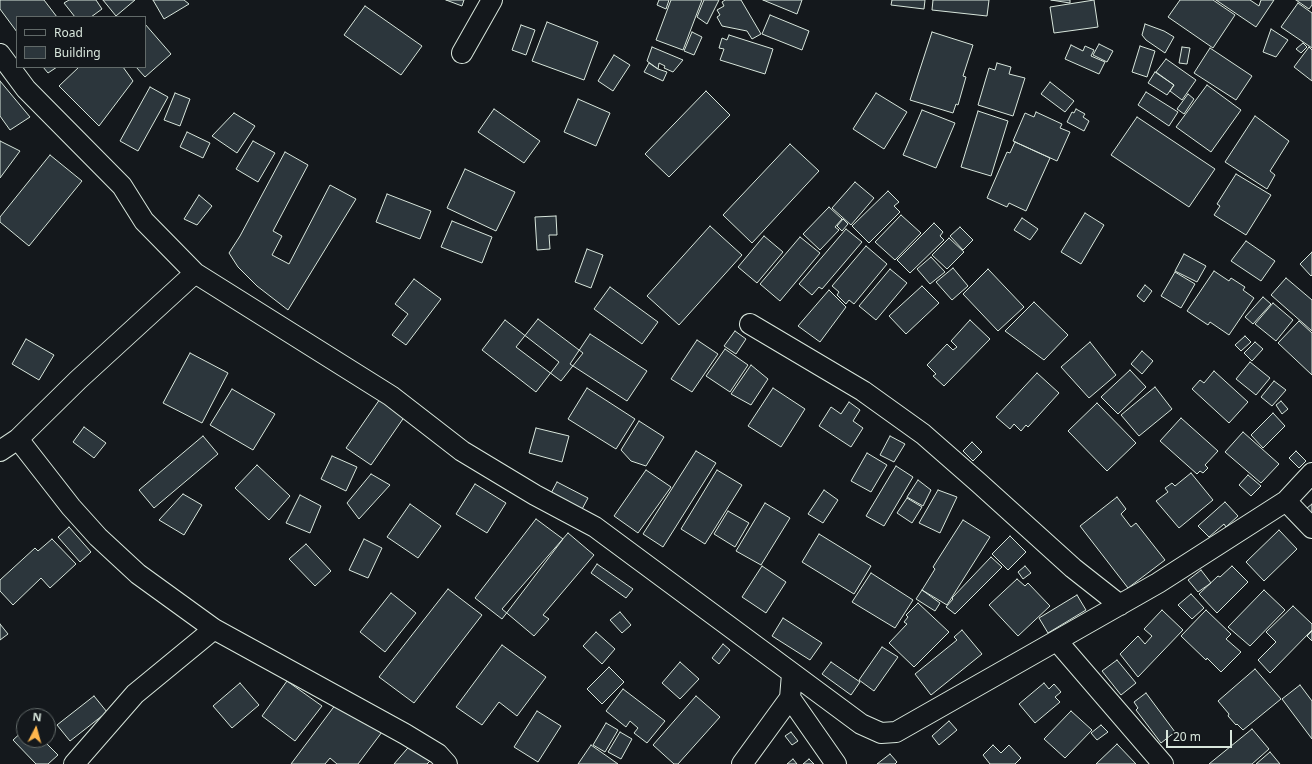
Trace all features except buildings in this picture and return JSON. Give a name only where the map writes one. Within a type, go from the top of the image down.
[{"type":"street","points":[[462,54],[492,0]]},
{"type":"street","points":[[0,54],[26,89],[122,186],[144,221],[195,273],[391,396],[462,451],[535,496],[595,527],[861,724],[881,733],[896,732],[1120,606],[1165,579],[1286,502],[1312,473]]},
{"type":"street","points":[[0,451],[18,438],[78,380],[195,273]]},
{"type":"street","points":[[750,324],[863,391],[923,434],[1073,568],[1120,606]]},
{"type":"street","points":[[18,438],[71,507],[98,537],[138,574],[214,629],[405,734],[438,761]]},
{"type":"street","points":[[1286,502],[1312,528]]},
{"type":"street","points":[[74,764],[135,694],[214,629]]},
{"type":"street","points":[[1057,641],[1163,764]]},
{"type":"street","points":[[742,764],[790,698],[792,674]]},
{"type":"street","points":[[790,698],[836,764]]}]
